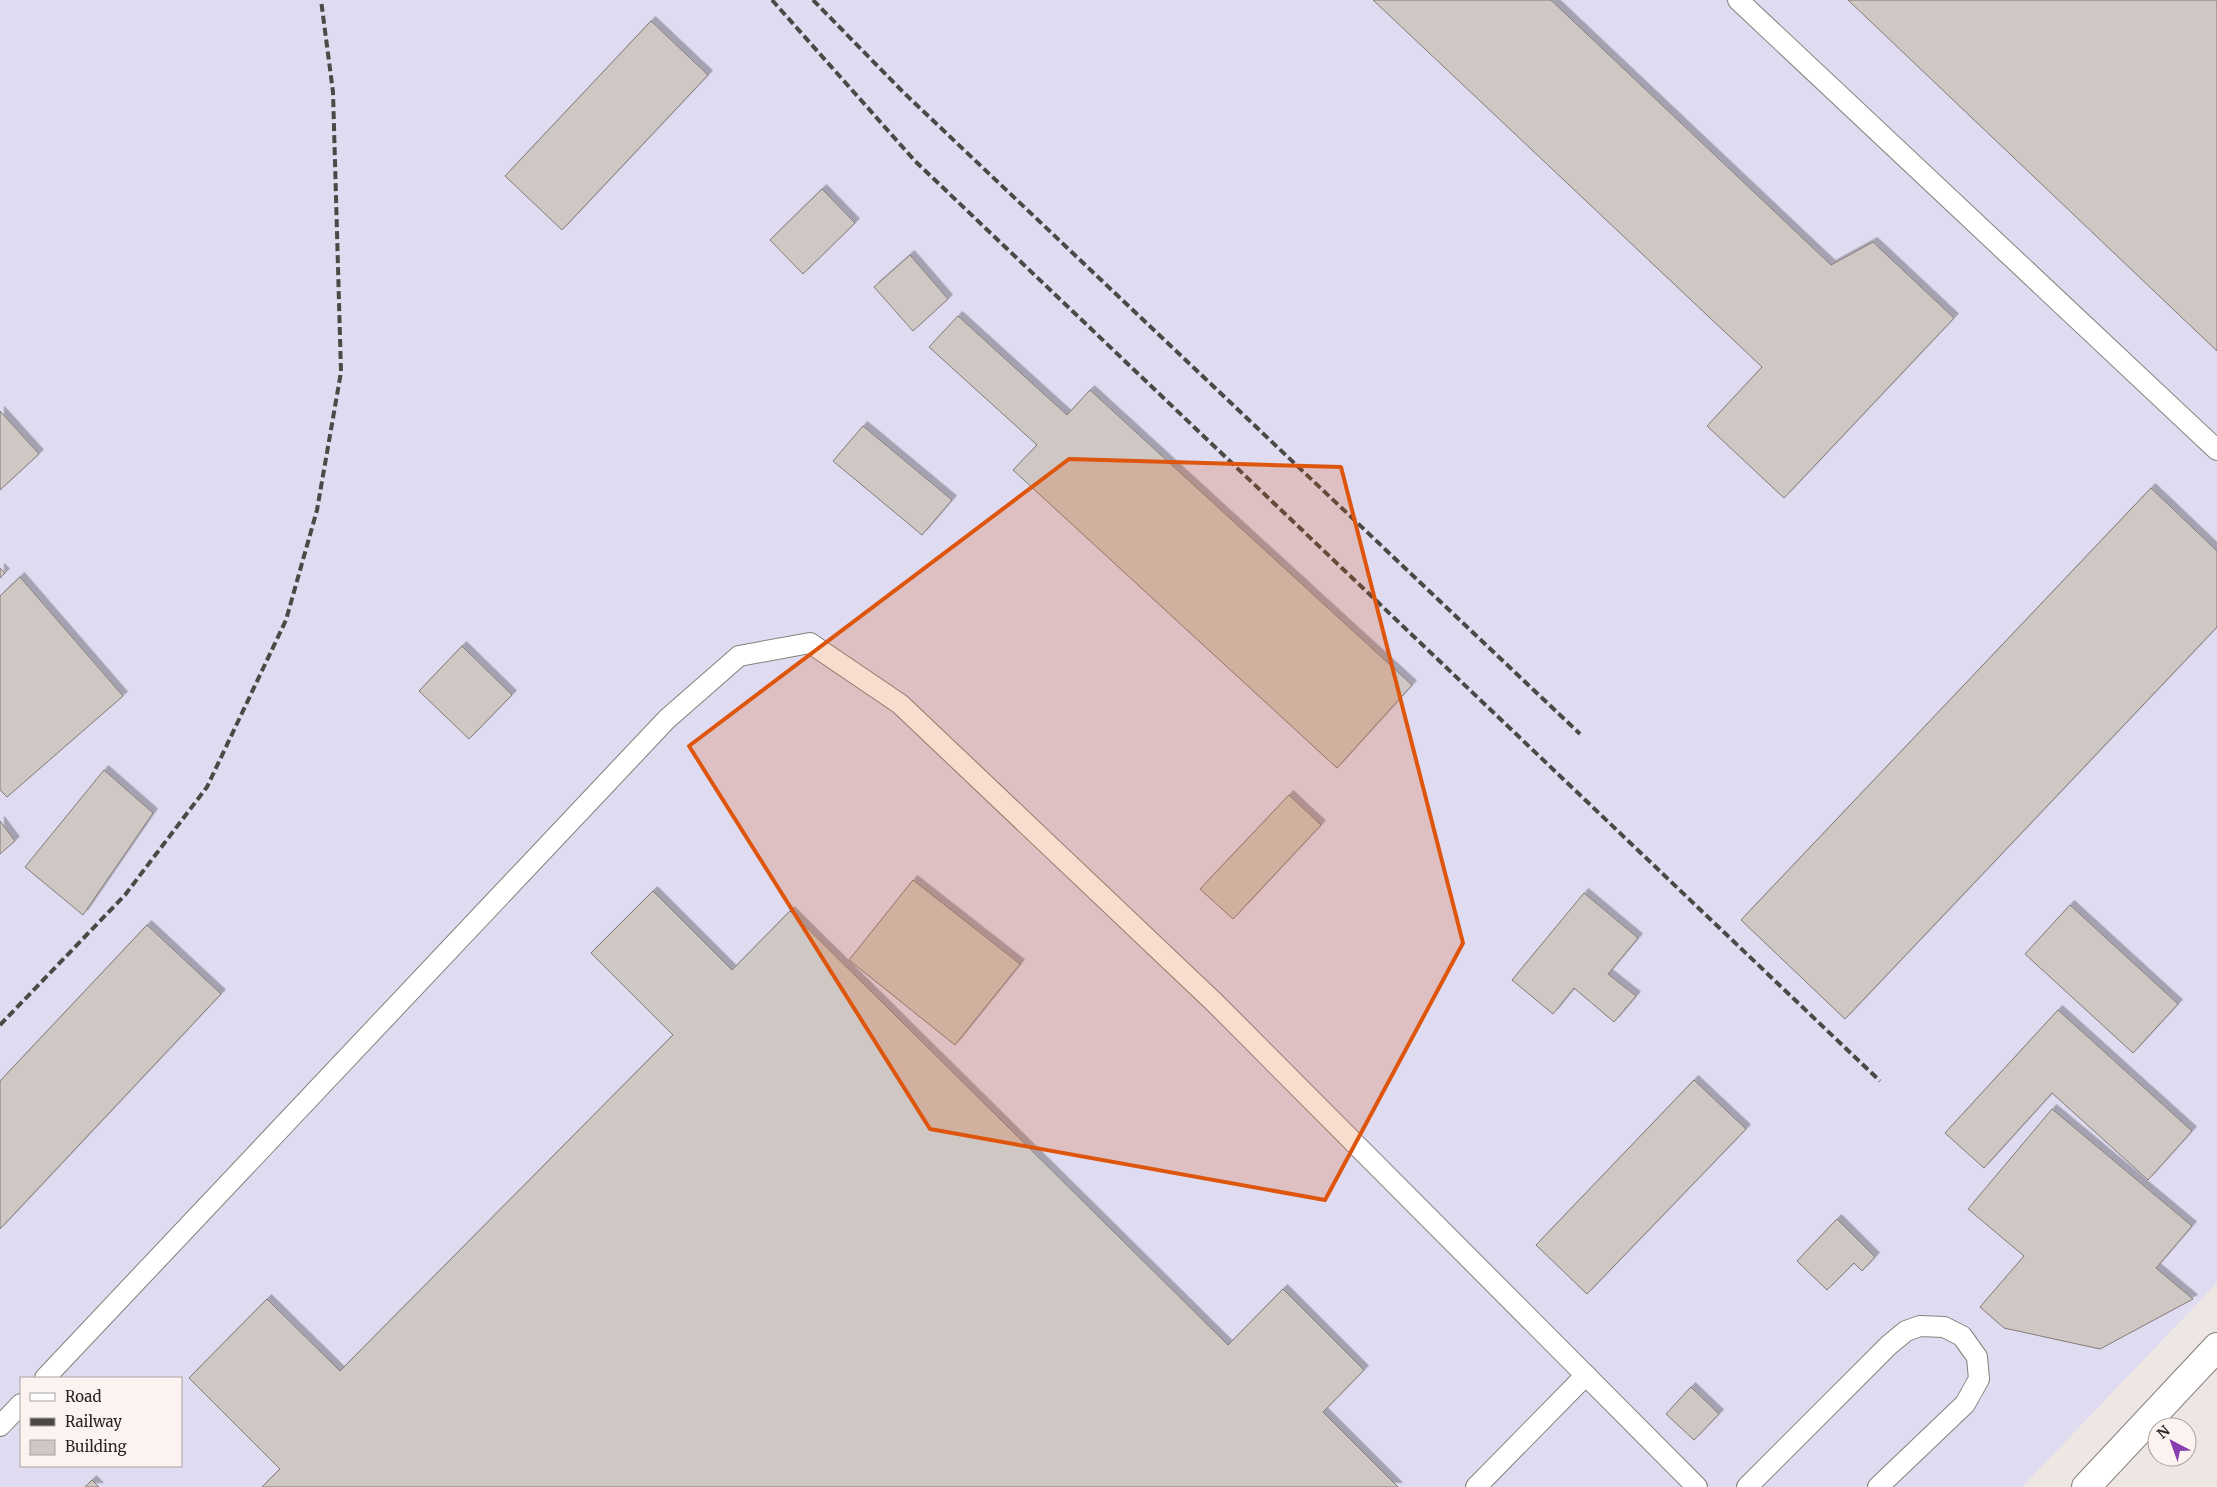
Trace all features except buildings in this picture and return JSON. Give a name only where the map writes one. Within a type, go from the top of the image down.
[{"type":"main road","points":[[2086,1487],[2217,1347]]},
{"type":"lane","points":[[1738,0],[2217,450]]},
{"type":"lane","points":[[46,1377],[667,719],[739,656],[810,643],[900,704],[1214,1002],[1697,1487]]},
{"type":"lane","points":[[1747,1487],[1889,1345],[1906,1331],[1920,1326],[1944,1327],[1962,1336],[1977,1357],[1979,1379],[1965,1404],[1878,1487]]},
{"type":"lane","points":[[1476,1487],[1586,1375]]},
{"type":"lane","points":[[0,1426],[20,1405]]},
{"type":"highlighted area","points":[[1069,459],[1341,467],[1463,943],[1325,1200],[930,1129],[689,746]]},
{"type":"shaded area","points":[[0,0],[2217,0],[2217,1283],[2022,1487],[0,1487]]},
{"type":"railway","points":[[0,1025],[125,895],[207,787],[286,620],[317,510],[341,372],[333,92],[321,0]]},
{"type":"railway","points":[[772,0],[915,161],[1880,1081]]},
{"type":"railway","points":[[813,0],[904,93],[1580,734]]}]
